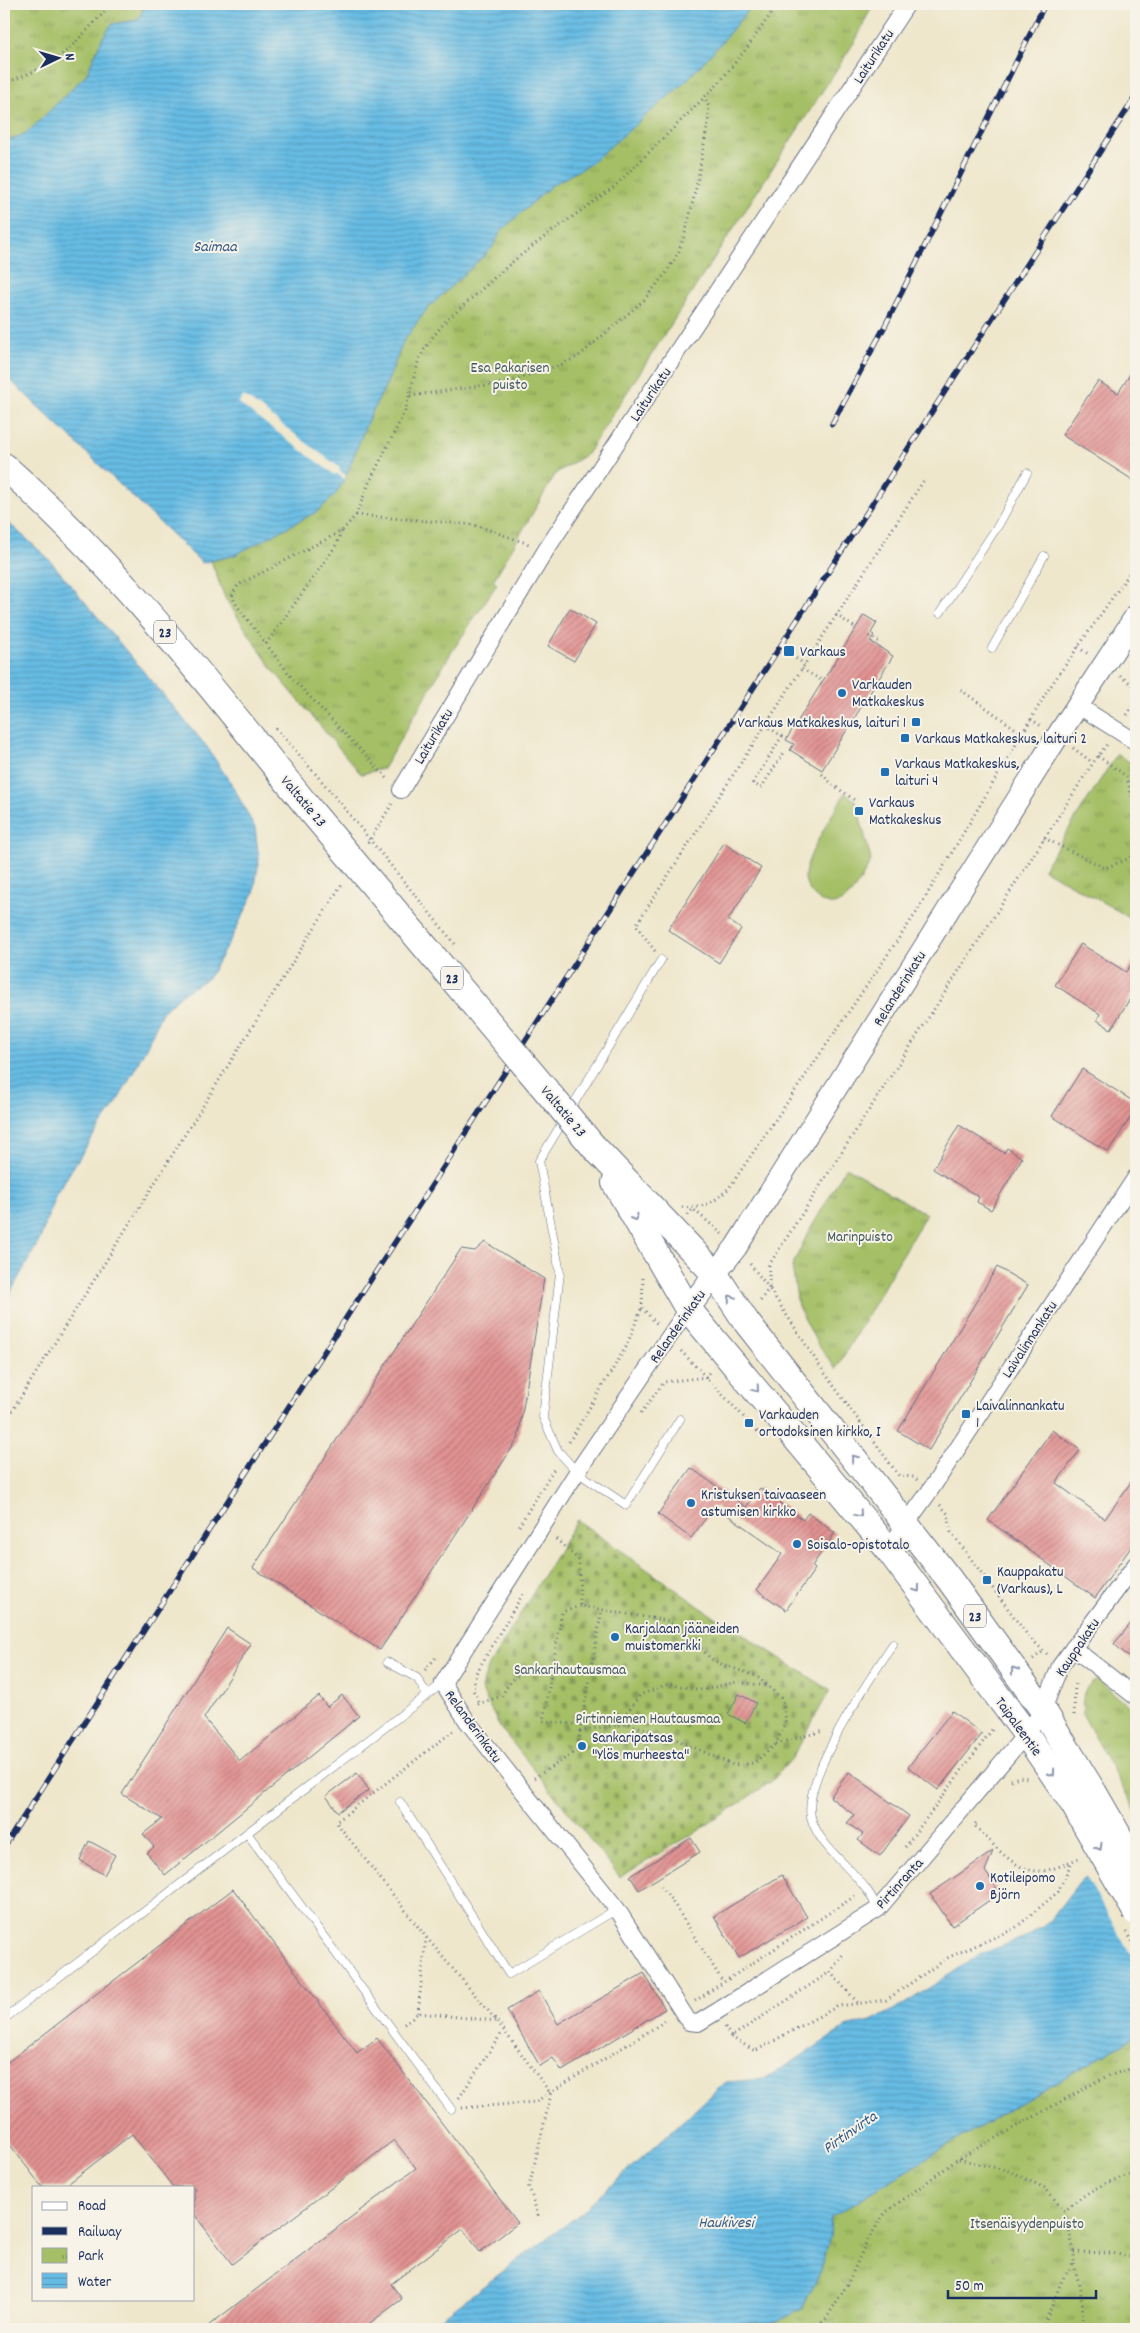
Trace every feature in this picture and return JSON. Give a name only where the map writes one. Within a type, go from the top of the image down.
[{"type":"highway","name":"Valtatie 23","points":[[4,466],[82,539],[134,594],[311,811],[599,1153],[714,1273]]},
{"type":"highway","name":"Valtatie 23","points":[[599,1153],[688,1309]]},
{"type":"highway","name":"23","points":[[714,1273],[747,1324],[906,1523]]},
{"type":"highway","name":"23","points":[[688,1309],[888,1549]]},
{"type":"highway","name":"Taipaleentie","points":[[906,1523],[1043,1710],[1136,1912]]},
{"type":"highway","name":"Taipaleentie","points":[[888,1549],[1026,1734],[1084,1799],[1136,1866]]},
{"type":"main road","name":"Relanderinkatu","points":[[688,1309],[736,1247],[1077,705],[1136,616]]},
{"type":"street","name":"Laiturikatu","points":[[401,790],[546,550],[907,4]]},
{"type":"street","points":[[1077,705],[1136,742]]},
{"type":"street","name":"Laivalinnankatu","points":[[888,1549],[929,1492],[1136,1178]]},
{"type":"street","name":"Relanderinkatu","points":[[685,2016],[617,1909],[467,1721],[443,1683],[577,1472],[688,1309]]},
{"type":"street","name":"Kauppakatu","points":[[1026,1734],[1043,1710],[1060,1666],[1136,1564]]},
{"type":"street","points":[[1073,1648],[1136,1697]]},
{"type":"street","name":"Pirtinranta","points":[[685,2016],[698,2023],[878,1908],[1026,1734]]},
{"type":"lane","points":[[940,613],[999,524],[1027,473]]},
{"type":"lane","points":[[992,648],[1044,556]]},
{"type":"lane","points":[[661,960],[540,1161],[560,1273],[543,1417],[562,1455],[577,1472],[626,1505],[680,1419]]},
{"type":"lane","points":[[878,1908],[866,1888],[826,1845],[812,1818],[810,1799],[822,1765],[841,1726],[893,1644]]},
{"type":"lane","points":[[387,1662],[417,1678],[427,1695]]},
{"type":"lane","points":[[4,2019],[443,1683]]},
{"type":"lane","points":[[400,1802],[509,1974],[617,1909]]},
{"type":"lane","points":[[247,1833],[451,2109]]},
{"type":"path","points":[[4,84],[44,67],[68,50],[112,4]]},
{"type":"path","points":[[266,644],[330,554],[342,530],[356,514],[410,396],[419,359],[430,340],[446,322],[530,248],[614,187],[705,98],[746,48],[778,4]]},
{"type":"path","points":[[410,396],[508,382],[563,364],[579,356],[644,300],[666,273],[679,251],[687,226],[708,123],[709,107],[705,98]]},
{"type":"path","points":[[661,960],[636,925],[924,480]]},
{"type":"path","points":[[356,514],[475,525],[546,550]]},
{"type":"path","points":[[342,530],[238,585],[232,596],[237,606],[293,679],[383,775],[401,790],[363,850]]},
{"type":"path","points":[[681,1207],[693,1209],[715,1202],[729,1188],[916,914],[1050,687],[1136,564]]},
{"type":"path","points":[[836,615],[856,628]]},
{"type":"path","points":[[869,636],[880,642]]},
{"type":"path","points":[[783,651],[804,664]]},
{"type":"path","points":[[802,668],[823,681]]},
{"type":"path","points":[[961,690],[1023,734]]},
{"type":"path","points":[[1076,1719],[1073,1712],[1075,1679],[1029,1637],[951,1532],[948,1514],[929,1492],[914,1477],[899,1476],[823,1371],[769,1288],[769,1265],[1044,838],[1136,701]]},
{"type":"path","points":[[765,725],[782,736],[753,783],[761,788],[785,751]]},
{"type":"path","points":[[1098,756],[1126,776],[1136,809]]},
{"type":"path","points":[[822,774],[833,785],[856,801]]},
{"type":"path","points":[[1044,838],[1105,868],[1128,859],[1136,852],[1136,838]]},
{"type":"path","points":[[4,1424],[348,874]]},
{"type":"path","points":[[515,1533],[626,1347],[643,1307]]},
{"type":"path","points":[[636,1420],[664,1382],[706,1378]]},
{"type":"path","points":[[551,1547],[561,1531]]},
{"type":"path","points":[[556,1539],[579,1560],[580,1606]]},
{"type":"path","points":[[526,1589],[476,1673],[473,1690],[482,1713],[467,1721],[336,1822],[426,1938],[497,2021],[551,2094]]},
{"type":"path","points":[[581,1725],[543,1721],[562,1612],[580,1606],[668,1621],[687,1633],[712,1659],[723,1665],[757,1676],[782,1699],[786,1720],[776,1744]]},
{"type":"path","points":[[539,1786],[533,1778],[577,1751],[602,1609]]},
{"type":"path","points":[[417,1678],[441,1652]]},
{"type":"path","points":[[478,1704],[502,1696],[506,1687],[525,1670],[552,1668]]},
{"type":"path","points":[[618,1725],[640,1695],[668,1684],[702,1690],[737,1682],[768,1686]]},
{"type":"path","points":[[580,1732],[590,1728],[628,1724],[664,1734],[733,1765],[754,1763],[776,1744],[841,1726]]},
{"type":"path","points":[[901,1852],[995,1725]]},
{"type":"path","points":[[980,1830],[1013,1862],[1026,1869],[1039,1871],[1085,1856]]},
{"type":"path","points":[[731,2037],[755,2051],[838,2006],[886,2000],[949,1957],[1014,1929],[1058,1892],[1072,1861]]},
{"type":"path","points":[[660,1886],[674,1904],[723,1982]]},
{"type":"path","points":[[689,1994],[693,2002],[866,1888]]},
{"type":"path","points":[[418,2013],[426,1938]]},
{"type":"path","points":[[830,1972],[859,2004]]},
{"type":"path","points":[[394,2032],[418,2013],[497,2021]]},
{"type":"path","points":[[451,2109],[535,2102],[685,2016]]},
{"type":"path","points":[[451,2109],[503,2030]]},
{"type":"path","points":[[814,2329],[826,2319],[848,2283],[866,2243],[885,2212],[958,2159],[1105,2078],[1136,2067]]},
{"type":"path","points":[[539,2220],[529,2187],[551,2094]]},
{"type":"path","points":[[958,2159],[1010,2171],[1027,2179],[1045,2188],[1065,2210],[1080,2293],[1083,2320],[1081,2329]]},
{"type":"path","points":[[1065,2210],[1076,2200],[1099,2186],[1136,2173]]},
{"type":"path","points":[[1074,2252],[1111,2253],[1136,2258]]},
{"type":"path","points":[[1043,2329],[1062,2280],[1074,2263]]},
{"type":"green space","points":[[8,4],[143,4],[143,10],[138,20],[112,24],[102,39],[86,75],[28,133],[13,139],[4,140],[4,8]]},
{"type":"green space","name":"Esa Pakarisen puisto","points":[[753,4],[873,4],[857,38],[587,454],[556,473],[493,581],[497,584],[451,653],[383,769],[361,774],[273,670],[225,598],[211,561],[235,555],[318,511],[335,494],[346,476],[367,422],[387,383],[403,341],[427,309],[492,248],[501,231],[552,185],[590,164]]},
{"type":"green space","points":[[1117,754],[1136,766],[1136,921],[1043,869]]},
{"type":"green space","points":[[845,793],[856,801],[871,860],[863,877],[851,894],[836,904],[827,904],[818,899],[809,890],[805,880],[806,868],[815,846]]},
{"type":"green space","name":"Marinpuisto","points":[[846,1167],[926,1214],[836,1369],[818,1345],[798,1306],[792,1266],[806,1237]]},
{"type":"green space","name":"Pirtinniemen Hautausmaa","points":[[577,1520],[703,1609],[830,1690],[793,1757],[772,1781],[698,1831],[620,1877],[499,1726],[481,1688],[489,1666]]},
{"type":"green space","points":[[1098,1680],[1136,1712],[1136,1812],[1083,1715],[1083,1698],[1086,1689]]},
{"type":"green space","name":"Itsenäisyydenpuisto","points":[[1136,2036],[1136,2329],[693,2329],[695,2327],[777,2322],[802,2309],[821,2270],[830,2236],[831,2217],[962,2137]]},
{"type":"water","name":"Saimaa","points":[[143,4],[753,4],[721,43],[685,82],[590,164],[552,185],[501,231],[492,248],[427,309],[403,342],[387,383],[367,422],[346,476],[336,494],[318,511],[235,555],[202,563],[4,374],[4,140],[13,139],[28,132],[86,75],[102,39],[112,24],[138,20],[143,10]]},
{"type":"water","points":[[4,519],[48,558],[207,747],[235,790],[255,828],[259,859],[254,893],[232,937],[209,977],[182,994],[162,1012],[148,1044],[116,1104],[55,1196],[40,1239],[13,1288],[4,1309]]},
{"type":"water","name":"Haukivesi","points":[[1136,1845],[1136,2036],[962,2137],[831,2217],[830,2236],[821,2270],[802,2309],[777,2322],[695,2327],[693,2329],[426,2329],[576,2217],[726,2082],[766,2079],[846,2027],[871,2021],[903,2005],[981,1954],[1028,1936],[1049,1921],[1080,1881]]},
{"type":"pier","points":[[244,396],[340,468],[339,470],[346,476],[344,479],[336,473],[335,475],[238,403]]},
{"type":"pier","points":[[1136,1842],[1136,1963],[1085,1875]]},
{"type":"building","points":[[1136,365],[1136,482],[1062,435],[1098,381],[1118,393]]},
{"type":"building","points":[[570,608],[596,624],[574,661],[548,646]]},
{"type":"building","name":"Varkauden Matkakeskus","points":[[864,615],[877,623],[871,633],[874,635],[870,641],[893,656],[822,770],[790,750],[794,744],[786,740]]},
{"type":"building","points":[[724,843],[761,868],[728,920],[741,929],[719,963],[668,930]]},
{"type":"building","points":[[1081,944],[1126,972],[1136,956],[1136,989],[1111,1029],[1097,1020],[1100,1014],[1055,985]]},
{"type":"building","points":[[1082,1069],[1136,1103],[1136,1109],[1108,1152],[1052,1116]]},
{"type":"building","points":[[959,1125],[1004,1153],[1007,1148],[1022,1158],[991,1210],[977,1202],[979,1197],[933,1169]]},
{"type":"building","points":[[485,1242],[544,1279],[518,1439],[380,1650],[253,1568],[461,1249],[475,1251]]},
{"type":"building","points":[[997,1267],[1028,1285],[929,1450],[898,1431]]},
{"type":"building","points":[[1052,1430],[1080,1450],[1056,1483],[1105,1519],[1136,1475],[1136,1540],[1095,1598],[988,1520]]},
{"type":"building","name":"Soisalo-opistotalo","points":[[691,1468],[746,1507],[760,1488],[803,1520],[808,1513],[835,1533],[812,1566],[815,1569],[786,1610],[757,1590],[782,1554],[715,1506],[691,1538],[658,1514]]},
{"type":"building","points":[[1136,1617],[1136,1663],[1114,1644]]},
{"type":"building","points":[[227,1628],[251,1644],[204,1718],[240,1761],[319,1696],[327,1707],[342,1695],[359,1716],[165,1875],[147,1853],[154,1847],[143,1834],[162,1819],[122,1794]]},
{"type":"building","points":[[739,1694],[756,1703],[745,1723],[728,1714]]},
{"type":"building","points":[[952,1711],[982,1734],[938,1790],[908,1767]]},
{"type":"building","points":[[849,1772],[909,1816],[880,1856],[858,1840],[863,1834],[847,1823],[854,1815],[830,1797]]},
{"type":"building","points":[[357,1773],[369,1790],[338,1812],[326,1796]]},
{"type":"building","points":[[691,1838],[700,1852],[639,1890],[630,1876]]},
{"type":"building","points":[[89,1841],[115,1855],[104,1875],[80,1860]]},
{"type":"building","points":[[993,1851],[985,1871],[1000,1893],[952,1926],[930,1894]]},
{"type":"building","points":[[782,1875],[807,1917],[739,1958],[714,1916]]},
{"type":"building","points":[[233,1889],[357,2053],[377,2038],[518,2223],[480,2252],[463,2229],[391,2284],[402,2299],[362,2329],[204,2329],[416,2168],[394,2140],[232,2264],[195,2215],[195,2186],[172,2186],[132,2134],[65,2186],[41,2186],[4,2137],[4,2065]]},
{"type":"building","points":[[644,1973],[665,2009],[562,2071],[553,2058],[540,2066],[507,2010],[539,1991],[558,2024]]},
{"type":"railway","points":[[832,424],[886,324],[1045,4]]},
{"type":"railway","points":[[4,1847],[1136,96]]},
{"type":"place","name":"Varkaus","points":[[789,651]]},
{"type":"place","name":"Varkauden Matkakeskus","points":[[842,693]]},
{"type":"place","name":"Varkaus Matkakeskus, laituri 1","points":[[916,722]]},
{"type":"place","name":"Varkaus Matkakeskus, laituri 2","points":[[905,738]]},
{"type":"place","name":"Varkaus Matkakeskus, laituri 4","points":[[885,772]]},
{"type":"place","name":"Varkaus Matkakeskus","points":[[859,811]]},
{"type":"place","name":"Laivalinnankatu 1","points":[[966,1414]]},
{"type":"place","name":"Varkauden ortodoksinen kirkko, I","points":[[749,1423]]},
{"type":"place","name":"Kristuksen taivaaseen astumisen kirkko","points":[[691,1503]]},
{"type":"place","name":"Soisalo-opistotalo","points":[[797,1544]]},
{"type":"place","name":"Kauppakatu (Varkaus), L","points":[[987,1580]]},
{"type":"place","name":"Karjalaan jääneiden muistomerkki","points":[[615,1637]]},
{"type":"place","name":"Sankaripatsas \"Ylös murheesta\"","points":[[582,1746]]},
{"type":"place","name":"Kotileipomo Björn","points":[[980,1886]]},
{"type":"park label","name":"Sankarihautausmaa","points":[[570,1669]]},
{"type":"water label","name":"Pirtinvirta","points":[[849,2131]]}]
